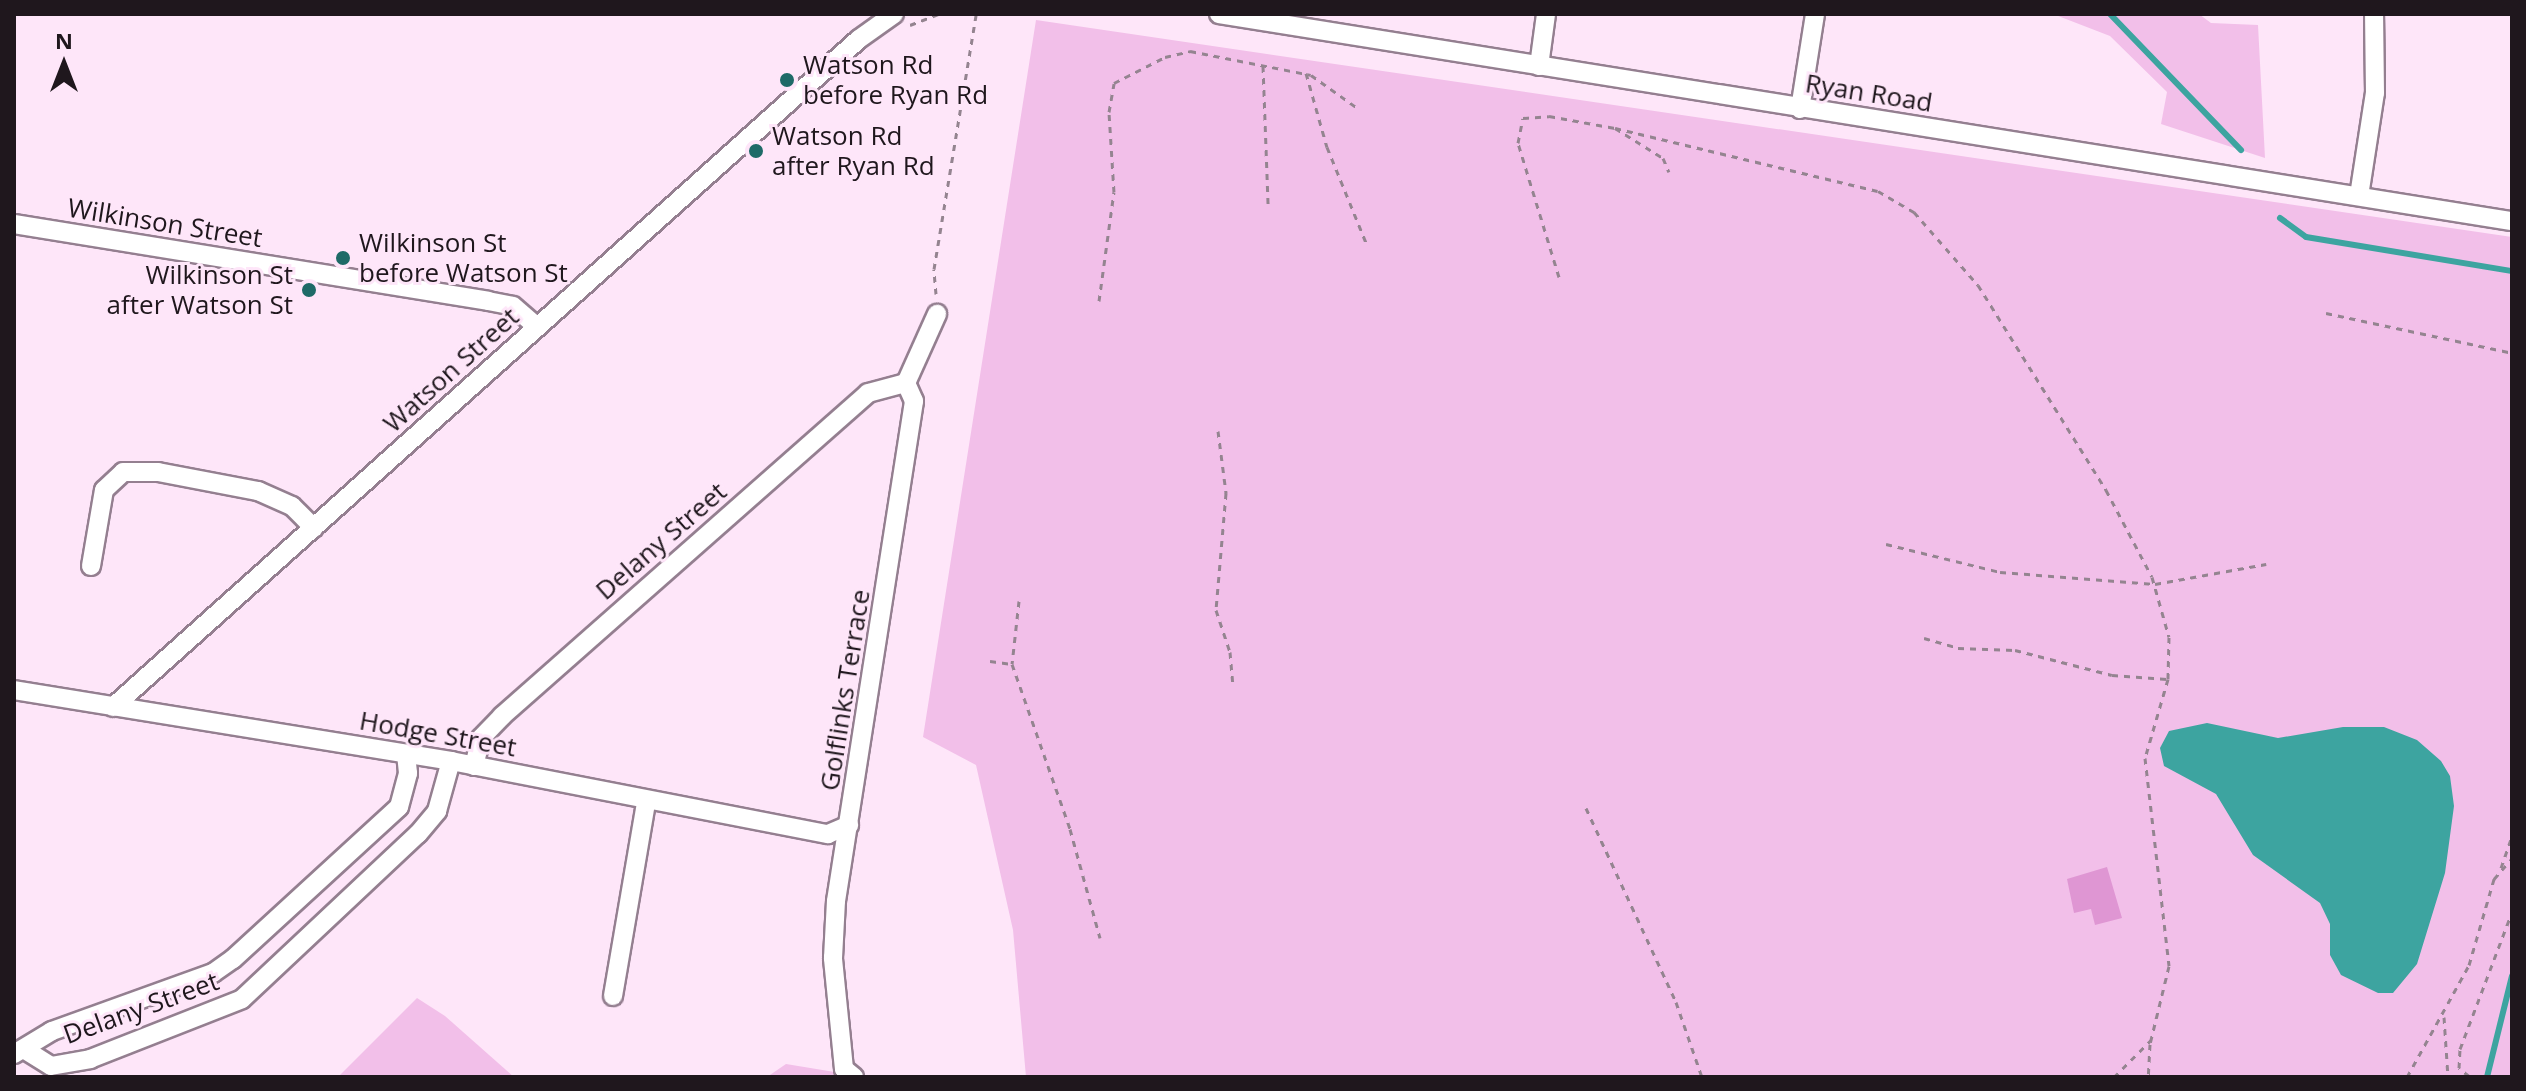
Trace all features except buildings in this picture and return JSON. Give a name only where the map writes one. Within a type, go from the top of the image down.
[{"type":"street","name":"Watson Street","points":[[859,39],[870,14]]},
{"type":"street","name":"Watson Street","points":[[113,707],[859,39],[894,14]]},
{"type":"street","name":"Ryan Road","points":[[1219,14],[1274,18],[1800,109],[2512,221]]},
{"type":"street","points":[[1539,66],[1546,14]]},
{"type":"street","points":[[1800,109],[1815,14]]},
{"type":"street","points":[[2359,196],[2375,93],[2374,14]]},
{"type":"street","name":"Wilkinson Street","points":[[14,224],[488,301],[513,306],[537,327]]},
{"type":"street","points":[[906,383],[937,314]]},
{"type":"street","name":"Delany Street","points":[[474,766],[481,738],[538,685],[868,393],[906,383]]},
{"type":"street","name":"Golflinks Terrace","points":[[854,1077],[844,1069],[833,958],[849,825],[914,401],[906,383]]},
{"type":"street","points":[[91,566],[104,490],[123,472],[158,472],[258,491],[292,506],[314,528]]},
{"type":"street","name":"Hodge Street","points":[[14,690],[451,761],[646,802],[828,834],[849,825]]},
{"type":"street","name":"Delany Street","points":[[20,1053],[52,1031],[213,973],[233,959],[399,807],[408,773],[406,754]]},
{"type":"street","name":"Delany Street","points":[[20,1053],[51,1066],[90,1059],[242,999],[418,834],[437,811],[451,761]]},
{"type":"street","points":[[613,996],[646,802]]},
{"type":"path","points":[[910,25],[939,14]]},
{"type":"path","points":[[937,314],[934,269],[976,14]]},
{"type":"path","points":[[1099,301],[1114,192],[1111,87],[1177,51],[1221,55],[1306,73],[1335,87],[1356,107]]},
{"type":"path","points":[[1263,66],[1268,205]]},
{"type":"path","points":[[1306,73],[1327,147],[1367,245]]},
{"type":"path","points":[[1559,277],[1528,182],[1518,124],[1536,115],[1615,128],[1878,191],[1927,222],[1978,285],[2053,403],[2155,584],[2169,637],[2168,679],[2145,758],[2169,966],[2151,1040],[2148,1077]]},
{"type":"path","points":[[1615,128],[1663,158],[1669,172]]},
{"type":"path","points":[[2326,313],[2512,353]]},
{"type":"path","points":[[1218,431],[1226,493],[1216,610],[1230,652],[1233,686]]},
{"type":"path","points":[[1886,544],[2000,572],[2155,584],[2266,564]]},
{"type":"path","points":[[1019,601],[1012,664],[1070,829],[1100,938]]},
{"type":"path","points":[[1924,638],[1958,648],[2015,650],[2112,675],[2168,679]]},
{"type":"path","points":[[990,661],[1012,664]]},
{"type":"path","points":[[1586,808],[1676,1002],[1702,1077]]},
{"type":"path","points":[[2409,1077],[2469,965],[2512,836]]},
{"type":"path","points":[[2501,868],[2512,858]]},
{"type":"path","points":[[2501,868],[2512,865]]},
{"type":"path","points":[[2476,1077],[2468,1077],[2459,1068],[2460,1049],[2512,912]]},
{"type":"path","points":[[2444,1014],[2448,1077]]},
{"type":"path","points":[[2114,1077],[2151,1040]]},
{"type":"shaded area","points":[[2053,14],[2199,14],[2211,23],[2258,25],[2265,158],[2161,124],[2167,92],[2110,36]]},
{"type":"shaded area","points":[[1036,20],[2512,237],[2512,1077],[1026,1077],[1013,930],[976,765],[923,737]]},
{"type":"shaded area","points":[[2207,723],[2278,738],[2343,727],[2384,727],[2417,740],[2441,761],[2450,776],[2454,806],[2445,873],[2417,964],[2393,993],[2378,993],[2341,975],[2330,955],[2330,924],[2320,903],[2253,855],[2216,794],[2164,766],[2160,748],[2169,731]]},
{"type":"shaded area","points":[[417,998],[445,1016],[514,1077],[338,1077]]},
{"type":"shaded area","points":[[786,1064],[865,1077],[767,1077]]},
{"type":"waterway","points":[[2110,14],[2241,150]]},
{"type":"waterway","points":[[2280,218],[2306,237],[2512,271]]},
{"type":"waterway","points":[[2487,1077],[2512,976]]},
{"type":"place","name":"Watson Rd before Ryan Rd","points":[[787,80]]},
{"type":"place","name":"Watson Rd after Ryan Rd","points":[[756,151]]},
{"type":"place","name":"Wilkinson St before Watson St","points":[[343,258]]},
{"type":"place","name":"Wilkinson St after Watson St","points":[[309,290]]}]
